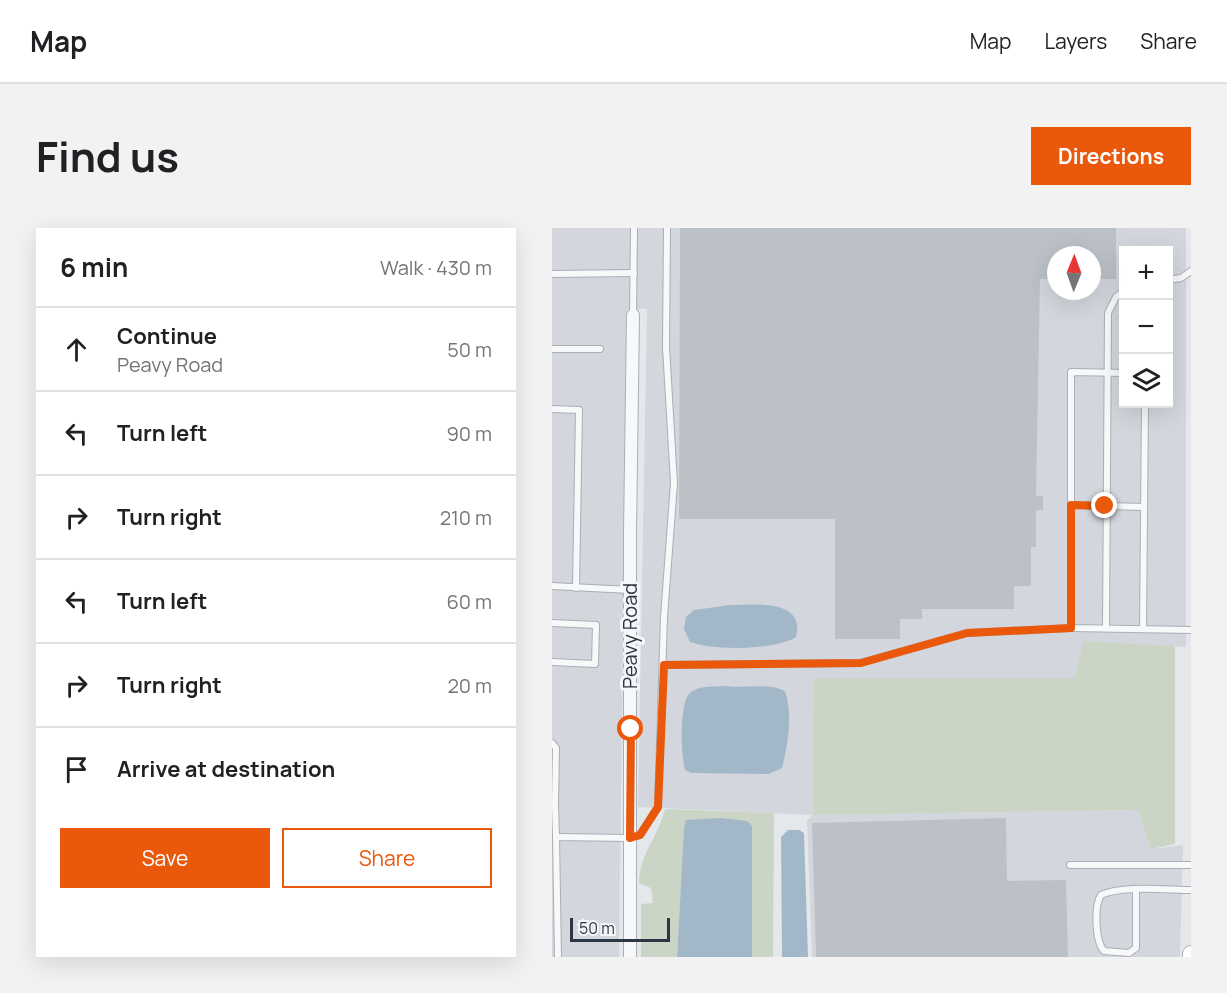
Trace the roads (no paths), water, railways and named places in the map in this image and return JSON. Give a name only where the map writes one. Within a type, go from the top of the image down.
[{"type":"street","name":"Peavy Road","points":[[630,957],[633,315]]},
{"type":"lane","points":[[633,315],[634,228]]},
{"type":"lane","points":[[556,837],[630,838],[640,835],[658,807],[664,617],[674,483],[666,347],[667,228]]},
{"type":"lane","points":[[1173,279],[1181,278],[1191,271]]},
{"type":"lane","points":[[552,274],[634,273]]},
{"type":"lane","points":[[1106,628],[1108,313],[1119,295]]},
{"type":"lane","points":[[552,349],[600,350]]},
{"type":"lane","points":[[1071,628],[1071,372],[1119,373]]},
{"type":"lane","points":[[1143,629],[1145,408]]},
{"type":"lane","points":[[552,409],[579,410],[576,588]]},
{"type":"lane","points":[[1071,505],[1144,507]]},
{"type":"lane","points":[[552,586],[630,590]]},
{"type":"lane","points":[[552,623],[596,625],[595,664],[552,662]]},
{"type":"lane","points":[[664,665],[861,663],[967,633],[1071,628],[1191,630]]},
{"type":"lane","points":[[552,743],[556,748],[554,804],[558,957]]},
{"type":"lane","points":[[1070,865],[1191,865]]},
{"type":"lane","points":[[1136,891],[1136,948],[1130,952],[1104,951],[1099,942],[1099,898],[1107,892],[1136,891],[1191,890]]},
{"type":"water","points":[[730,605],[776,606],[786,610],[797,624],[796,637],[774,645],[744,648],[713,647],[690,642],[684,629],[686,617],[694,610]]},
{"type":"water","points":[[763,686],[785,691],[789,719],[788,740],[782,768],[769,774],[691,773],[685,770],[682,730],[686,700],[692,691],[697,689]]},
{"type":"water","points":[[721,818],[747,821],[752,826],[752,957],[677,957],[686,820]]},
{"type":"water","points":[[788,830],[799,830],[804,833],[808,957],[782,957],[781,837]]}]
